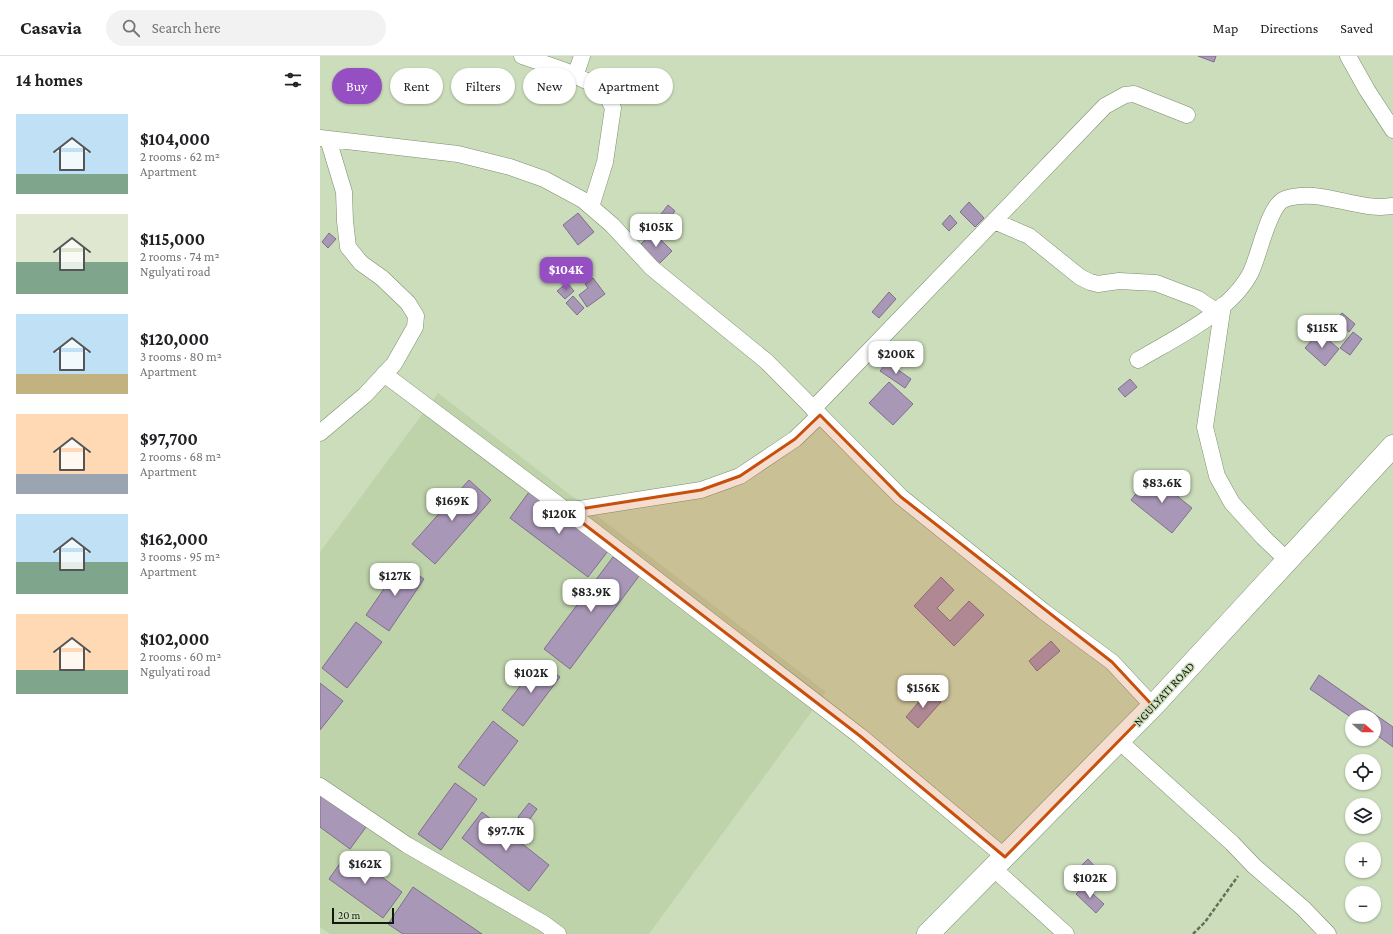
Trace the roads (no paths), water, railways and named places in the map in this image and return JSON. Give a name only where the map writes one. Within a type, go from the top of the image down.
[{"type":"main road","name":"NGULYATI ROAD","points":[[928,934],[1153,706],[1393,446]]},
{"type":"street","points":[[522,56],[554,68]]},
{"type":"street","points":[[576,73],[582,56]]},
{"type":"street","points":[[1348,56],[1367,90],[1393,130]]},
{"type":"street","points":[[576,76],[593,84],[607,96],[613,108],[605,162],[591,207]]},
{"type":"street","points":[[567,511],[701,490],[740,476],[795,439],[816,412],[994,221],[1105,106],[1125,95],[1134,94],[1150,99],[1187,115]]},
{"type":"street","points":[[320,433],[366,395],[394,364],[415,327],[416,316],[408,303],[382,278],[361,263],[348,247],[344,221],[344,192],[324,138],[458,154],[510,167],[544,179],[583,200],[612,225],[652,268],[766,361],[900,496],[1043,611],[1112,662],[1153,706]]},
{"type":"street","points":[[1138,360],[1220,308],[1236,295],[1250,274],[1268,221],[1277,205],[1284,199],[1298,196],[1311,196],[1351,204],[1385,207],[1393,206]]},
{"type":"street","points":[[994,221],[1029,236],[1080,277],[1090,282],[1098,284],[1118,281],[1156,282],[1220,308]]},
{"type":"street","points":[[1220,308],[1205,427],[1217,476],[1232,503],[1263,537],[1288,561]]},
{"type":"street","points":[[384,374],[567,511],[860,736],[999,863],[1066,934]]},
{"type":"street","points":[[1119,741],[1303,908],[1328,934]]},
{"type":"street","points":[[320,786],[408,845],[543,923],[558,934]]}]
